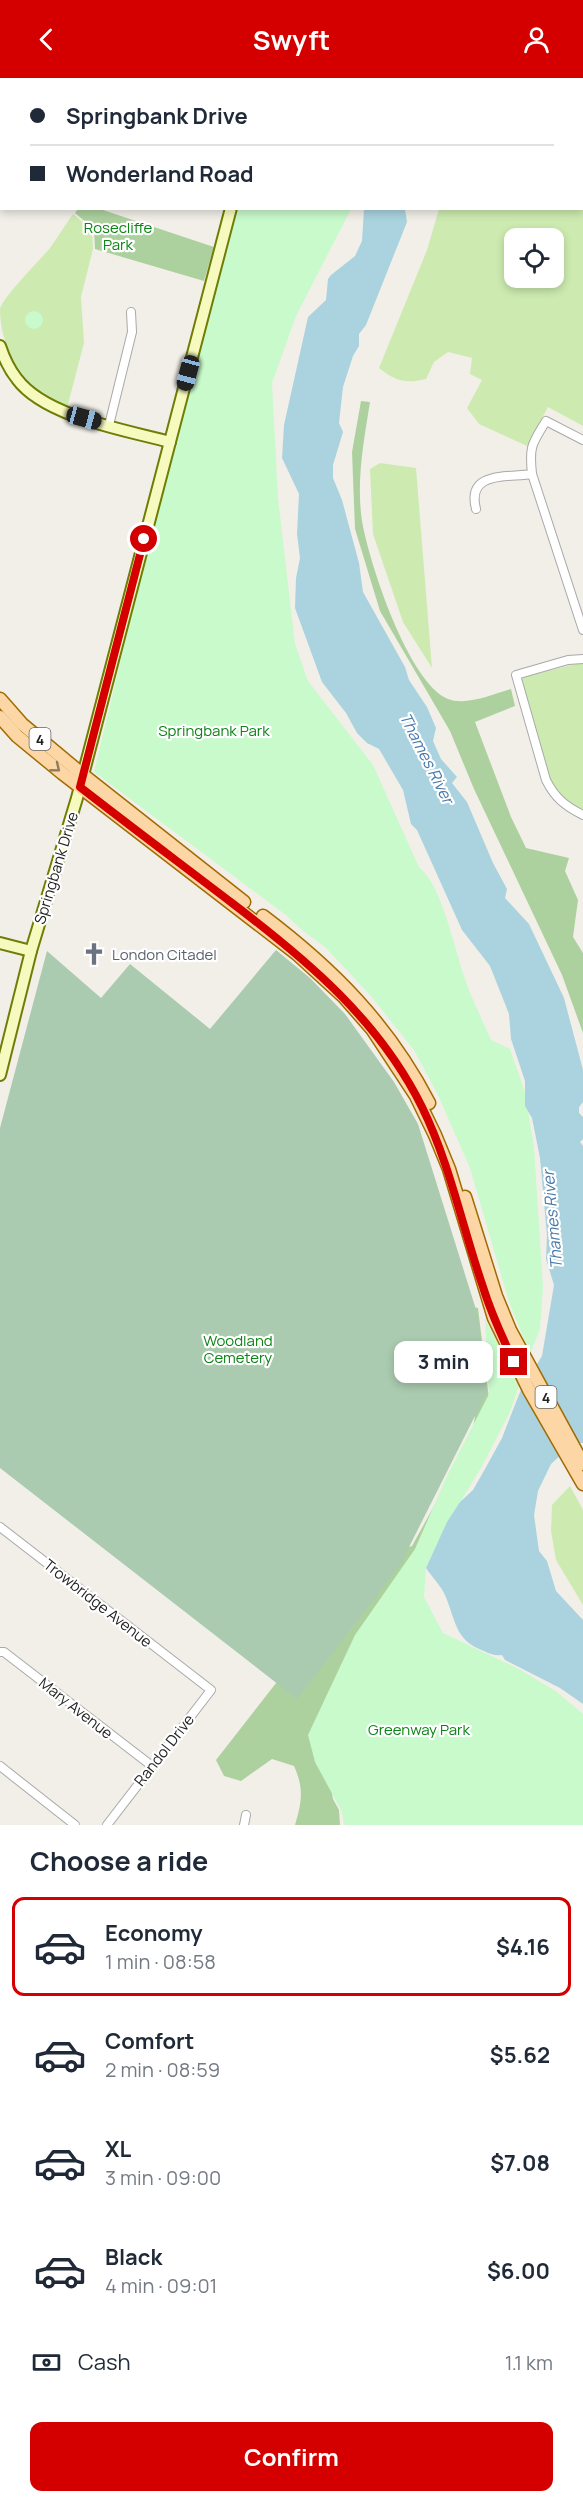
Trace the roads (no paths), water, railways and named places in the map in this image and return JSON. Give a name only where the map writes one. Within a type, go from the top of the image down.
[{"type":"main road","name":"Springbank Drive","points":[[0,1075],[31,951],[81,781],[229,210]]},
{"type":"main road","points":[[0,346],[6,362],[18,381],[50,406],[170,442]]},
{"type":"main road","name":"4","points":[[0,699],[22,724],[112,812],[297,954],[344,997],[372,1029],[410,1087],[435,1135],[448,1169],[482,1285],[505,1332],[583,1464]]},
{"type":"main road","name":"4","points":[[0,717],[17,736],[289,936],[342,982],[386,1033],[420,1085],[444,1135],[505,1332]]},
{"type":"main road","points":[[0,943],[31,951]]},
{"type":"main road","points":[[505,1332],[529,1390],[582,1483]]},
{"type":"street","points":[[109,425],[132,332],[131,312]]},
{"type":"street","points":[[583,440],[546,421],[530,452],[532,474],[583,630]]},
{"type":"street","points":[[476,509],[474,500],[478,486],[485,480],[500,476],[532,474]]},
{"type":"street","points":[[583,659],[568,660],[516,675],[546,780],[553,794],[566,806],[583,815]]},
{"type":"street","name":"Trowbridge Avenue","points":[[0,1527],[196,1678]]},
{"type":"street","name":"Mary Avenue","points":[[0,1652],[4,1652],[152,1766]]},
{"type":"street","name":"Randol Drive","points":[[107,1825],[211,1690],[196,1678]]},
{"type":"street","points":[[0,1766],[75,1825]]},
{"type":"street","points":[[244,1825],[246,1815]]},
{"type":"water","name":"Thames River","points":[[364,210],[405,210],[407,222],[366,325],[359,334],[359,346],[353,356],[343,387],[339,423],[343,432],[333,465],[333,478],[342,500],[359,563],[363,592],[405,667],[409,680],[427,707],[436,728],[433,741],[441,759],[457,777],[452,783],[467,802],[493,863],[507,889],[505,898],[529,924],[564,998],[583,1070],[583,1102],[579,1107],[579,1113],[583,1117],[583,1139],[580,1142],[583,1146],[583,1443],[578,1443],[551,1464],[538,1491],[534,1515],[539,1551],[547,1561],[556,1591],[583,1620],[583,1704],[560,1688],[505,1660],[502,1655],[488,1653],[467,1641],[457,1628],[443,1592],[426,1568],[447,1522],[460,1502],[473,1490],[502,1438],[520,1392],[542,1356],[554,1285],[546,1259],[547,1235],[540,1158],[532,1118],[525,1106],[525,1081],[511,1039],[509,1014],[490,966],[462,930],[417,830],[411,824],[403,790],[379,749],[367,743],[357,733],[346,713],[322,682],[295,608],[296,578],[300,558],[297,534],[299,494],[282,458],[284,425],[308,317],[326,300],[328,279],[355,256],[362,241]]},
{"type":"place","name":"London Citadel","points":[[94,954]]},
{"type":"park label","name":"Rosecliffe Park","points":[[118,236]]},
{"type":"park label","name":"Springbank Park","points":[[214,730]]},
{"type":"park label","name":"Woodland Cemetery","points":[[238,1348]]},
{"type":"park label","name":"Greenway Park","points":[[419,1729]]}]
